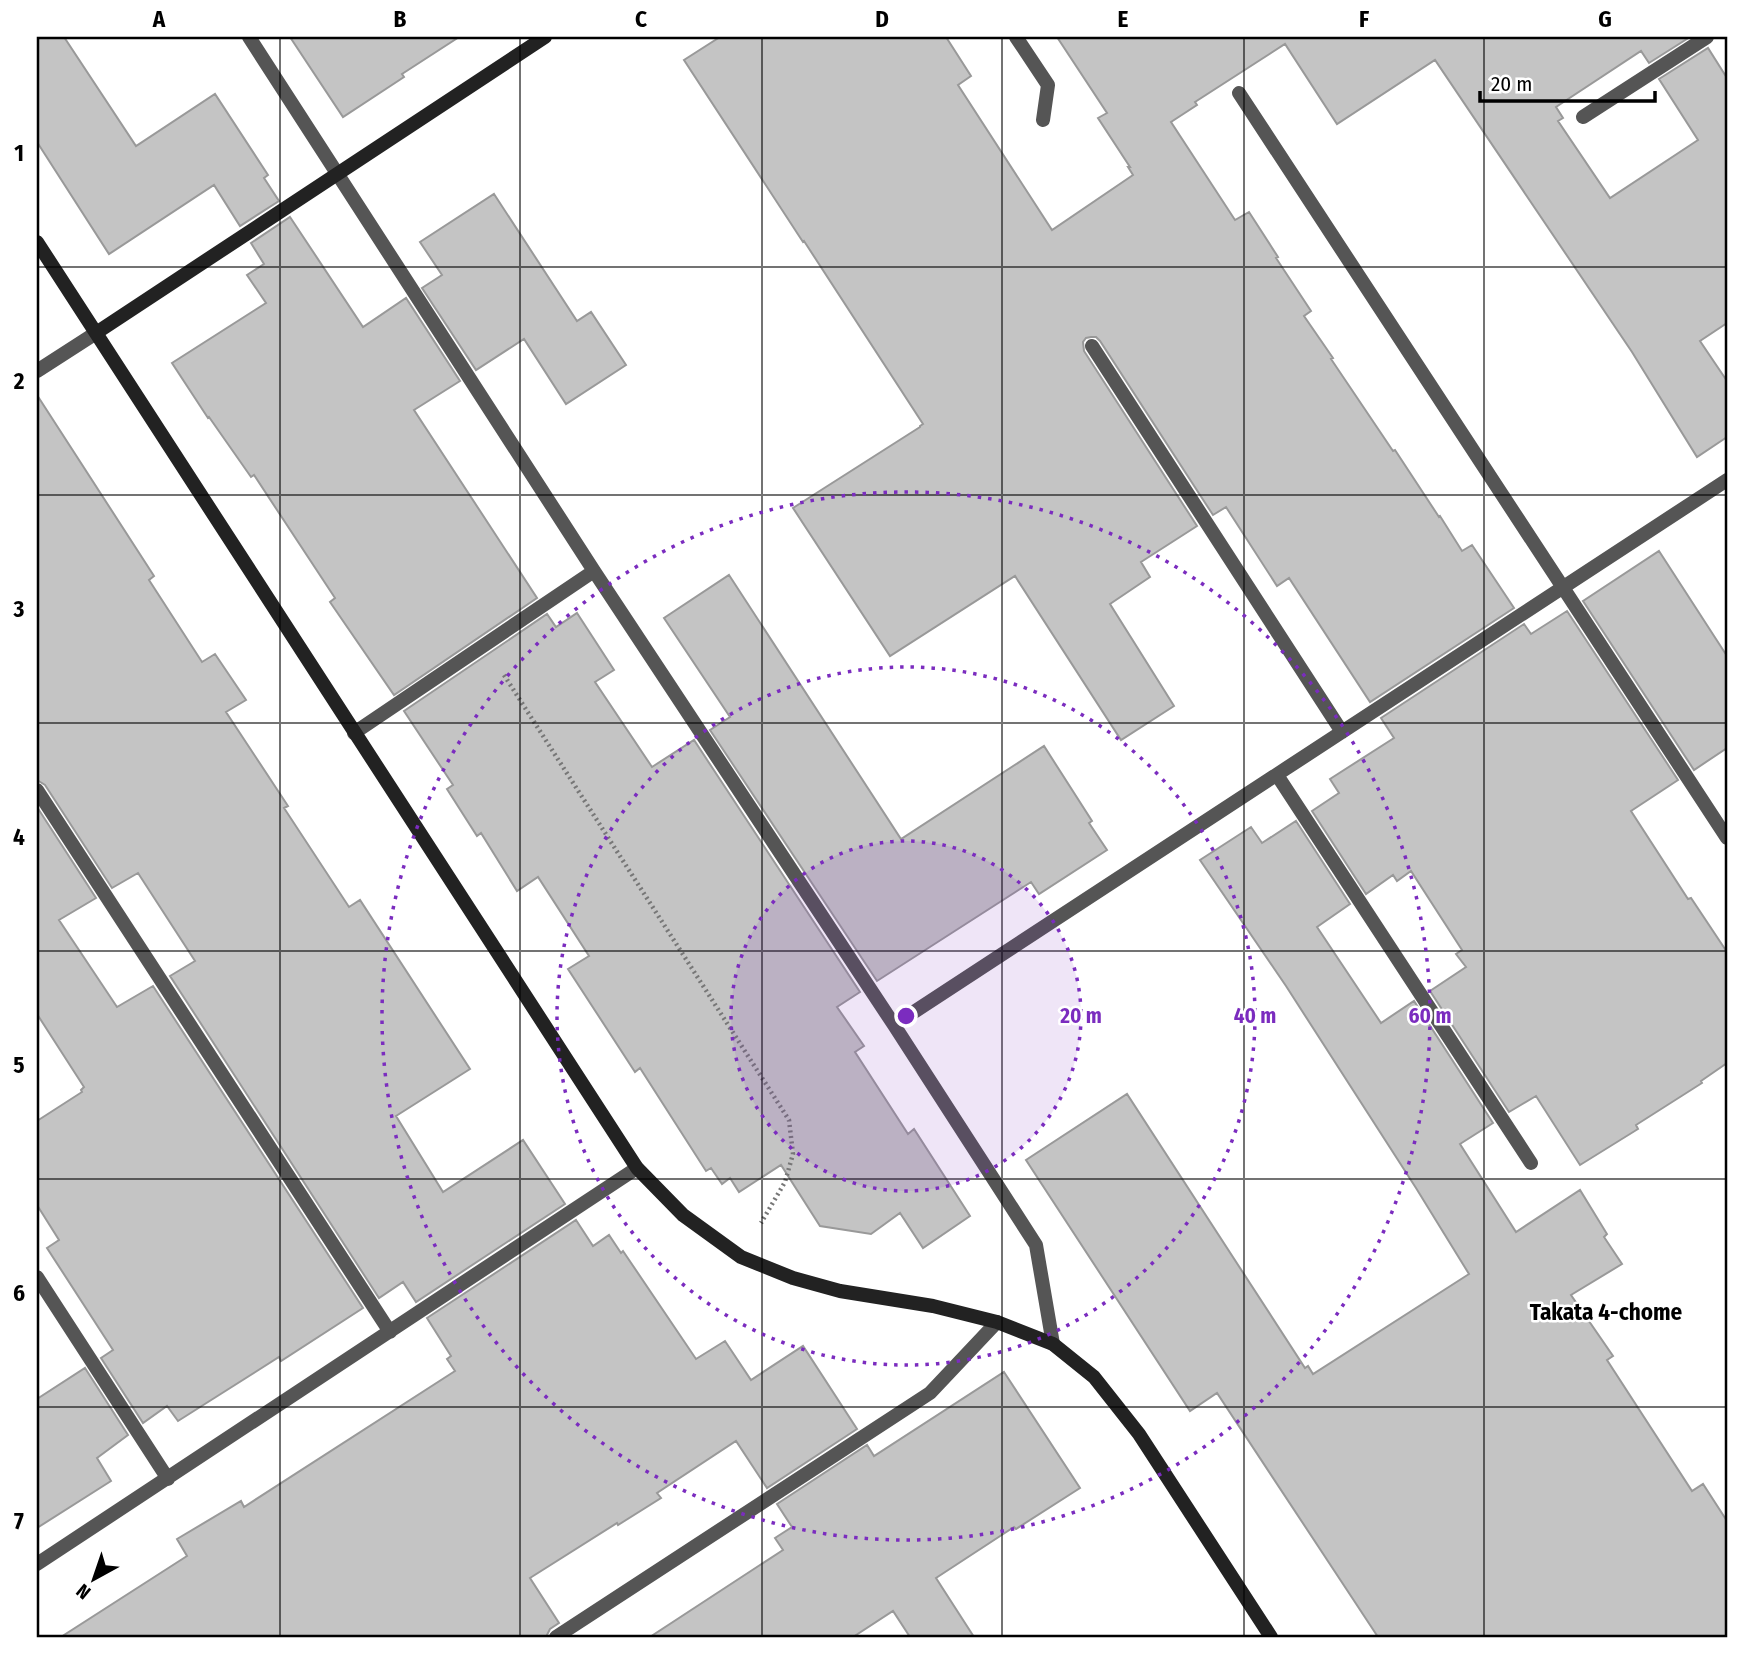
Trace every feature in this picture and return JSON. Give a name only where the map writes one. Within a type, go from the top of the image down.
[{"type":"street","points":[[248,37],[1036,1245],[1053,1344]]},
{"type":"street","points":[[37,371],[545,37]]},
{"type":"street","points":[[1016,37],[1048,85],[1043,120]]},
{"type":"street","points":[[1583,117],[1707,37]]},
{"type":"street","points":[[1240,93],[1727,838]]},
{"type":"street","points":[[37,242],[637,1168],[683,1215],[741,1257],[793,1278],[840,1291],[933,1306],[997,1322],[1053,1344],[1094,1377],[1139,1434],[1271,1637]]},
{"type":"street","points":[[1092,346],[1342,732]]},
{"type":"street","points":[[894,1025],[1727,480]]},
{"type":"street","points":[[354,733],[594,571]]},
{"type":"street","points":[[1277,775],[1531,1163]]},
{"type":"street","points":[[37,790],[390,1332]]},
{"type":"street","points":[[37,1564],[637,1168]]},
{"type":"street","points":[[37,1277],[168,1479]]},
{"type":"street","points":[[556,1637],[930,1393],[997,1322]]},
{"type":"path","points":[[485,645],[789,1121],[793,1154],[785,1182],[741,1257]]},
{"type":"building","points":[[37,37],[64,37],[136,146],[215,94],[268,175],[264,178],[279,201],[240,226],[214,185],[109,254],[37,142]]},
{"type":"building","points":[[290,37],[459,37],[343,117]]},
{"type":"building","points":[[720,37],[946,37],[971,76],[958,85],[1052,230],[1133,175],[1098,118],[1107,113],[1057,37],[1690,37],[1649,63],[1641,51],[1556,107],[1563,118],[1558,121],[1610,198],[1698,140],[1659,79],[1708,48],[1727,78],[1727,323],[1700,341],[1727,381],[1727,437],[1697,457],[1632,352],[1435,60],[1337,124],[1285,44],[1195,102],[1197,105],[1171,122],[1235,220],[1249,212],[1311,311],[1304,316],[1333,358],[1331,359],[1462,551],[1472,545],[1514,608],[1370,702],[1289,578],[1277,586],[1226,507],[1213,515],[1100,341],[1091,337],[1083,342],[1084,351],[1197,526],[1141,562],[1150,577],[1110,604],[1174,706],[1121,740],[1015,576],[890,656],[793,508],[923,424],[684,60]]},
{"type":"building","points":[[494,194],[577,321],[591,312],[626,365],[566,404],[524,339],[476,370],[422,288],[442,275],[420,242]]},
{"type":"building","points":[[290,217],[363,327],[406,298],[460,381],[414,410],[537,598],[394,695],[330,602],[335,598],[254,475],[251,477],[172,363],[266,303],[247,275],[264,264],[251,243]]},
{"type":"building","points":[[37,395],[154,576],[149,580],[202,662],[215,654],[246,700],[226,712],[288,806],[284,808],[349,907],[360,900],[470,1069],[396,1116],[443,1192],[523,1140],[565,1204],[416,1302],[403,1282],[379,1298],[170,976],[195,961],[138,873],[112,888],[45,785],[37,780]]},
{"type":"building","points":[[1659,551],[1727,656],[1727,748],[1694,770],[1583,601]]},
{"type":"building","points":[[729,575],[901,839],[1044,746],[1092,821],[1089,823],[1107,850],[1039,894],[1031,882],[877,981],[710,730],[730,717],[664,618]]},
{"type":"building","points":[[1567,611],[1678,780],[1631,811],[1688,899],[1691,898],[1727,952],[1727,1063],[1701,1081],[1702,1083],[1636,1125],[1638,1129],[1580,1165],[1536,1096],[1509,1112],[1430,991],[1466,967],[1456,954],[1462,950],[1411,871],[1397,881],[1393,875],[1366,894],[1312,811],[1339,793],[1330,779],[1394,738],[1381,718],[1524,624],[1531,634]]},
{"type":"building","points":[[577,613],[614,670],[595,682],[652,767],[694,740],[860,992],[837,1007],[864,1046],[855,1052],[908,1134],[914,1129],[970,1216],[923,1248],[900,1213],[871,1234],[820,1226],[781,1165],[739,1192],[730,1178],[722,1184],[711,1168],[706,1171],[640,1068],[635,1072],[568,969],[589,956],[538,877],[517,891],[481,833],[477,836],[447,789],[453,785],[404,711],[547,614],[556,627]]},
{"type":"building","points":[[37,807],[96,898],[59,920],[117,1007],[153,986],[363,1308],[281,1361],[279,1357],[178,1421],[167,1406],[143,1423],[101,1358],[113,1350],[47,1248],[59,1240],[37,1205],[37,1121],[82,1092],[84,1087],[37,1014]]},
{"type":"building","points":[[1296,821],[1350,904],[1317,927],[1381,1023],[1414,1001],[1493,1123],[1460,1144],[1516,1232],[1580,1190],[1607,1234],[1604,1237],[1622,1264],[1571,1295],[1613,1356],[1607,1360],[1692,1491],[1703,1484],[1727,1521],[1727,1637],[1378,1637],[1217,1393],[1190,1411],[1026,1160],[1127,1094],[1305,1368],[1308,1366],[1313,1374],[1469,1274],[1286,986],[1200,860],[1251,827],[1262,843]]},
{"type":"building","points":[[576,1220],[593,1246],[609,1235],[621,1253],[623,1251],[696,1359],[725,1341],[751,1380],[803,1346],[857,1429],[767,1488],[736,1441],[657,1493],[661,1498],[530,1578],[559,1623],[550,1629],[546,1637],[61,1637],[187,1556],[177,1539],[241,1501],[244,1507],[455,1371],[447,1359],[451,1356],[427,1318]]},
{"type":"building","points":[[85,1368],[128,1435],[97,1458],[111,1481],[37,1528],[37,1399]]},
{"type":"building","points":[[1004,1372],[1080,1488],[936,1578],[974,1637],[910,1637],[893,1611],[853,1637],[650,1637],[783,1550],[775,1538],[792,1527],[777,1504],[867,1445],[874,1456]]},
{"type":"district","name":"Takata 4-chome","points":[[1606,1312]]}]
